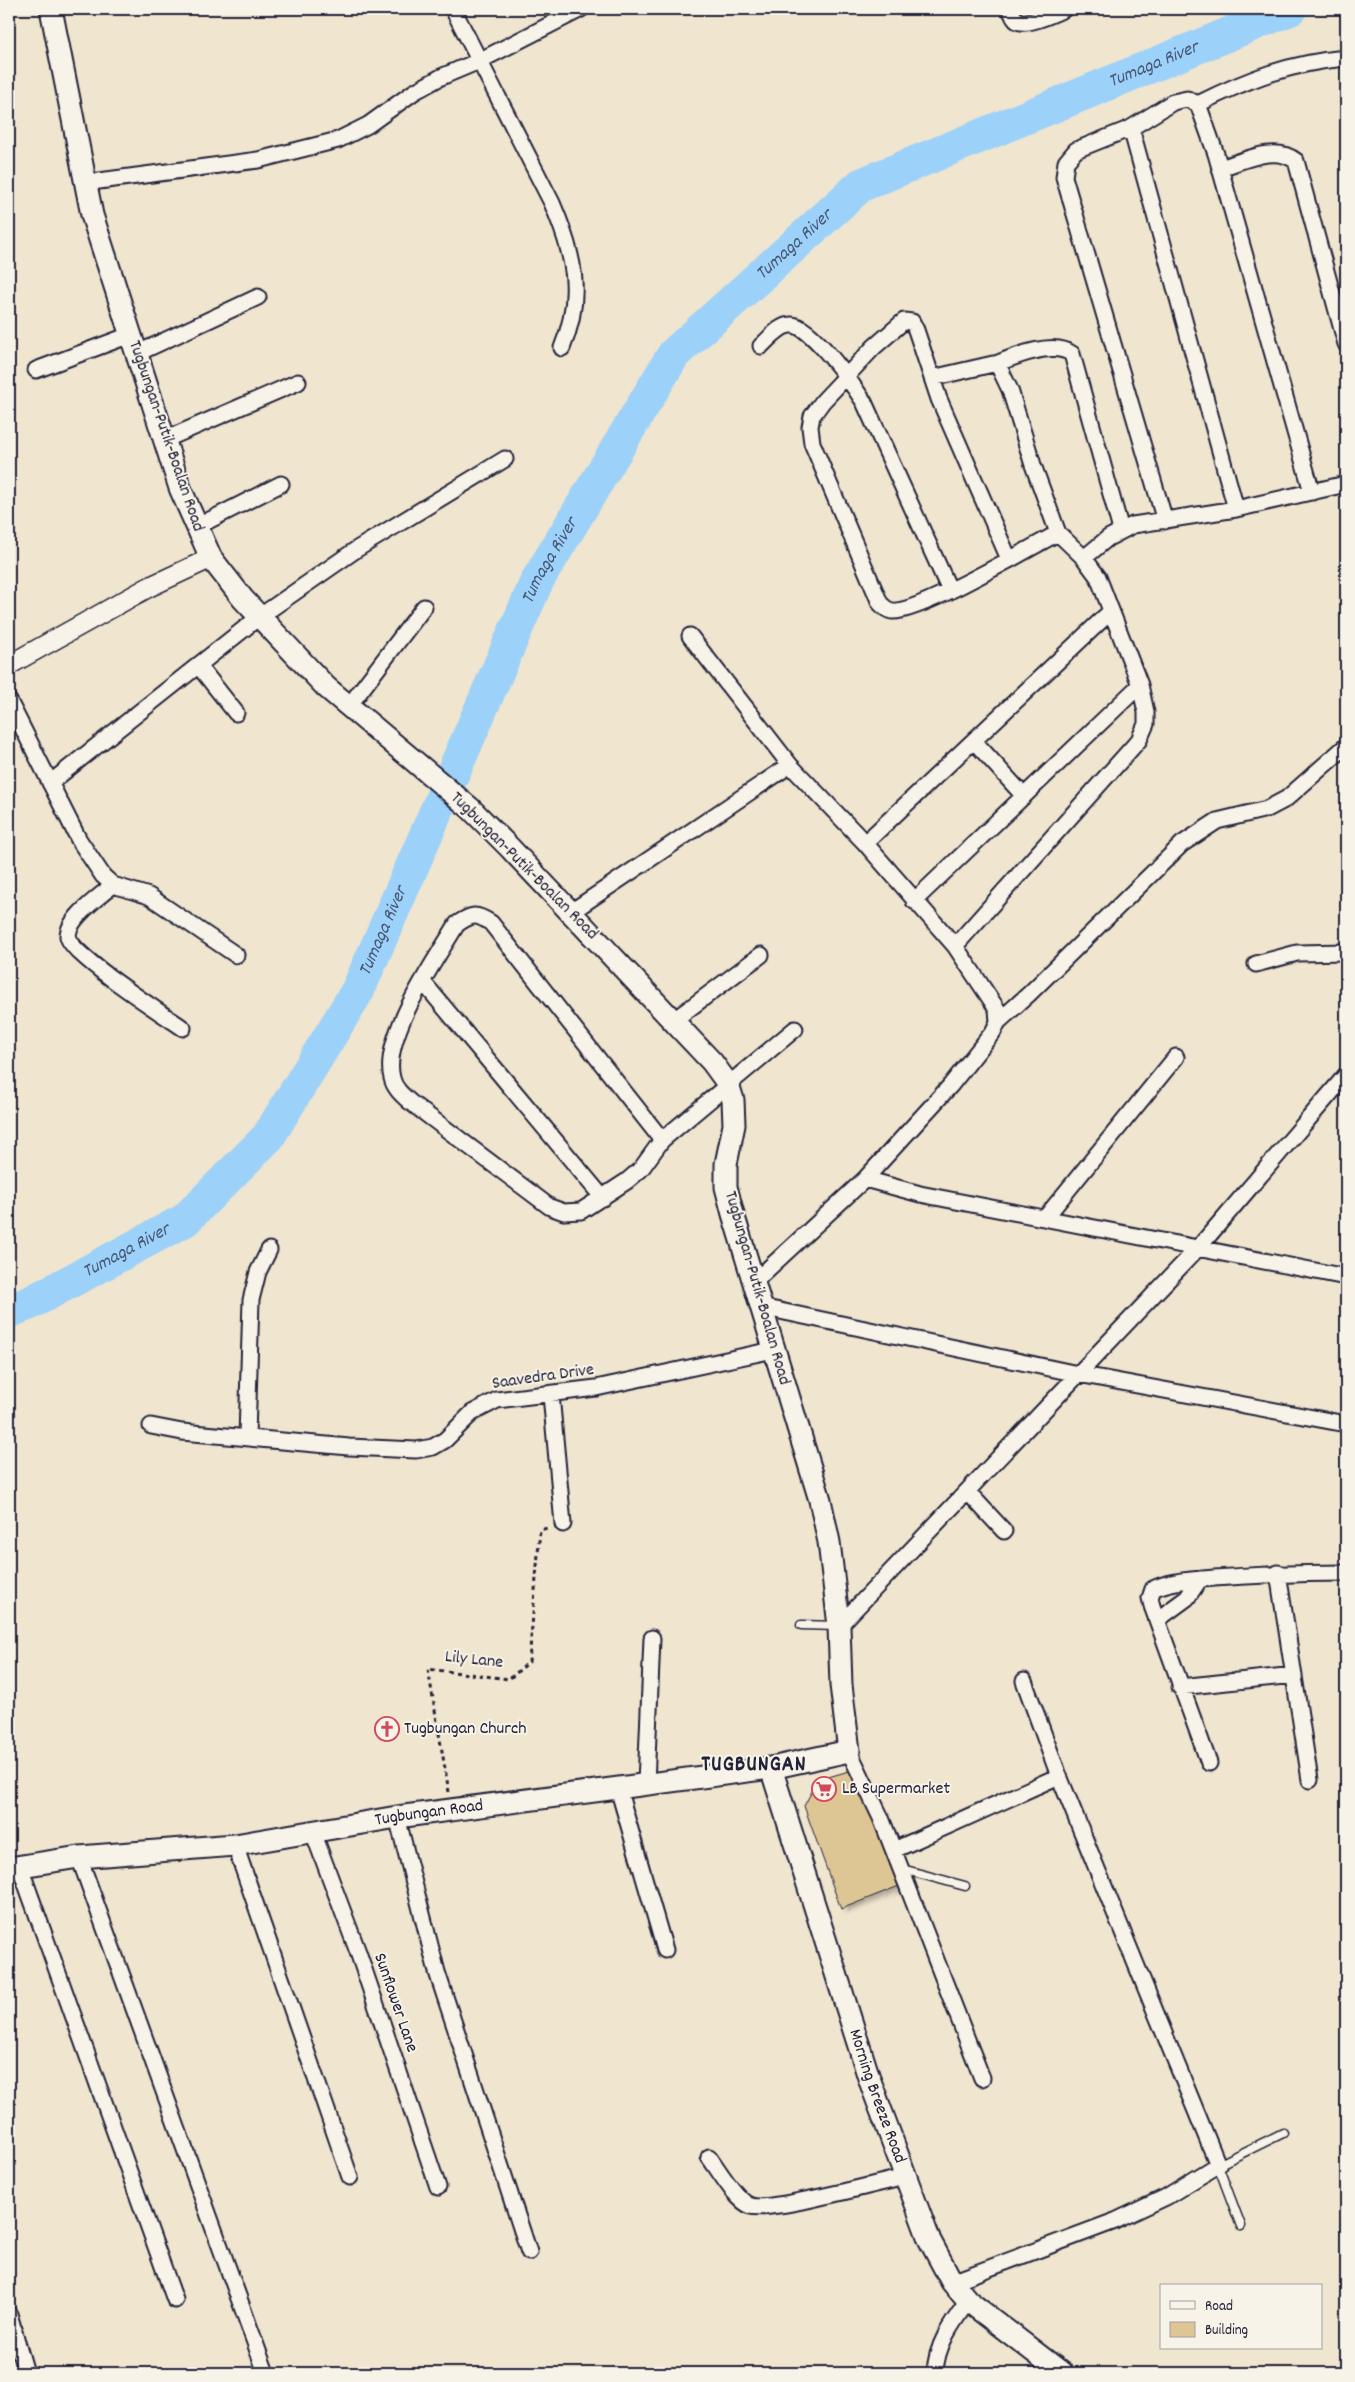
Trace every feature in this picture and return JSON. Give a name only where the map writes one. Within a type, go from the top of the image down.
[{"type":"main road","name":"Tugbungan-Putik-Boalan Road","points":[[51,9],[84,183],[164,440],[196,527],[211,558],[259,617],[326,687],[470,808],[700,1046],[728,1084],[735,1112],[726,1164],[726,1187],[773,1350],[820,1500],[829,1542],[840,1626],[841,1685],[849,1751]]},
{"type":"main road","name":"Tugbungan Road","points":[[14,1868],[79,1857],[235,1845],[397,1817],[771,1768],[849,1751]]},
{"type":"main road","name":"Morning Breeze Road","points":[[771,1768],[870,2081],[929,2239],[952,2282],[968,2301],[1062,2373]]},
{"type":"street","points":[[453,9],[565,234],[573,266],[576,302],[571,328],[562,348]]},
{"type":"street","points":[[84,183],[258,160],[338,140],[368,125],[414,92],[441,77],[479,61],[581,9]]},
{"type":"street","points":[[1010,9],[1016,20],[1021,22],[1038,20],[1064,9]]},
{"type":"street","points":[[1198,104],[1269,72],[1320,61],[1346,59]]},
{"type":"street","points":[[1165,521],[1064,177],[1066,162],[1076,150],[1131,128],[1173,102],[1187,99],[1198,104],[1220,168],[1312,492]]},
{"type":"street","points":[[1131,128],[1236,509]]},
{"type":"street","points":[[1220,168],[1276,152],[1288,154],[1296,161],[1346,344]]},
{"type":"street","points":[[36,370],[133,345],[258,297]]},
{"type":"street","points":[[1009,559],[939,399],[916,330],[908,320],[891,331],[874,347],[823,401],[812,416],[810,427],[812,443],[880,603],[885,609],[893,612],[950,591],[1058,533]]},
{"type":"street","points":[[761,346],[777,331],[792,324],[808,333],[847,376],[864,402],[950,591]]},
{"type":"street","points":[[932,378],[996,364],[1015,356],[1052,348],[1064,348],[1072,354],[1121,530]]},
{"type":"street","points":[[955,946],[1139,740],[1146,724],[1146,712],[1140,685],[1098,578],[1084,558],[1058,533],[1033,465],[1010,390],[996,364]]},
{"type":"street","points":[[164,440],[298,382]]},
{"type":"street","points":[[50,783],[259,617],[357,549],[505,460]]},
{"type":"street","points":[[196,527],[281,484]]},
{"type":"street","points":[[1084,558],[1121,530],[1141,523],[1165,521],[1236,509],[1346,484]]},
{"type":"street","points":[[9,665],[133,596],[211,558]]},
{"type":"street","points":[[349,706],[424,608]]},
{"type":"street","points":[[865,843],[1110,612]]},
{"type":"street","points":[[690,636],[790,765],[865,843],[955,946],[997,1009],[998,1022]]},
{"type":"street","points":[[198,665],[236,713]]},
{"type":"street","points":[[914,900],[1140,685]]},
{"type":"street","points":[[9,701],[50,783],[91,860],[102,876],[113,885],[149,896],[236,955]]},
{"type":"street","points":[[974,741],[1023,795]]},
{"type":"street","points":[[754,1282],[865,1180],[950,1086],[993,1032],[998,1022],[1182,844],[1217,821],[1268,808],[1286,799],[1346,746]]},
{"type":"street","points":[[570,912],[790,765]]},
{"type":"street","points":[[113,885],[80,913],[71,925],[68,935],[70,944],[102,970],[183,1028]]},
{"type":"street","points":[[662,1140],[491,923],[480,916],[469,916],[457,924],[395,1035],[390,1057],[392,1080],[398,1091],[410,1102],[550,1207],[564,1212],[581,1211],[641,1169],[662,1140],[795,1029]]},
{"type":"street","points":[[1256,964],[1297,953],[1346,952]]},
{"type":"street","points":[[674,1020],[760,955]]},
{"type":"street","points":[[423,982],[602,1198]]},
{"type":"street","points":[[1045,1218],[1176,1057]]},
{"type":"street","points":[[840,1626],[1199,1247],[1346,1075]]},
{"type":"street","points":[[865,1180],[920,1194],[1346,1277]]},
{"type":"street","points":[[248,1438],[251,1300],[258,1272],[269,1250]]},
{"type":"street","points":[[761,1307],[1078,1374],[1346,1424]]},
{"type":"street","name":"Saavedra Drive","points":[[151,1426],[182,1432],[248,1438],[348,1447],[416,1450],[433,1447],[445,1440],[472,1413],[484,1405],[497,1400],[551,1395],[596,1388],[773,1350]]},
{"type":"street","points":[[551,1395],[563,1524]]},
{"type":"street","points":[[967,1491],[1004,1531]]},
{"type":"street","points":[[1278,1573],[1310,1780]]},
{"type":"street","points":[[1209,1763],[1157,1620],[1150,1598],[1153,1589],[1173,1583],[1200,1579],[1278,1573],[1346,1573]]},
{"type":"street","points":[[1157,1620],[1187,1598],[1200,1579]]},
{"type":"street","points":[[646,1784],[652,1638]]},
{"type":"street","points":[[1180,1687],[1294,1675]]},
{"type":"street","points":[[952,2282],[1115,2221],[1166,2197],[1218,2165],[1059,1776],[1024,1681]]},
{"type":"street","points":[[849,1751],[894,1850],[982,2078]]},
{"type":"street","points":[[894,1850],[1059,1776]]},
{"type":"street","points":[[618,1788],[665,1950]]},
{"type":"street","points":[[397,1817],[439,1981],[529,2252]]},
{"type":"street","name":"Sunflower Lane","points":[[313,1832],[358,1952],[438,2186]]},
{"type":"street","points":[[235,1845],[350,2177]]},
{"type":"street","points":[[79,1857],[266,2373]]},
{"type":"street","points":[[14,1868],[175,2300]]},
{"type":"street","points":[[709,2157],[741,2199],[751,2206],[789,2203],[905,2178]]},
{"type":"street","points":[[936,2373],[936,2361],[942,2343],[949,2328],[968,2301]]},
{"type":"street","points":[[9,2314],[26,2373]]},
{"type":"lane","points":[[801,1625],[840,1626]]},
{"type":"lane","points":[[900,1869],[965,1886]]},
{"type":"lane","points":[[1241,2226],[1218,2165],[1283,2133]]},
{"type":"path","name":"Lily Lane","points":[[452,1810],[428,1669],[509,1679],[529,1662],[540,1530],[563,1524]]},
{"type":"building","points":[[856,1769],[899,1886],[841,1909],[804,1806],[818,1780]]},
{"type":"waterway","name":"Tumaga River","points":[[9,1311],[30,1303],[185,1220],[268,1137],[358,990],[537,581],[674,354],[861,185],[1290,9]]},
{"type":"place","name":"Tugbungan Church","points":[[387,1729]]},
{"type":"place","name":"LB Supermarket","points":[[824,1789]]},
{"type":"district","name":"TUGBUNGAN","points":[[754,1765]]}]
